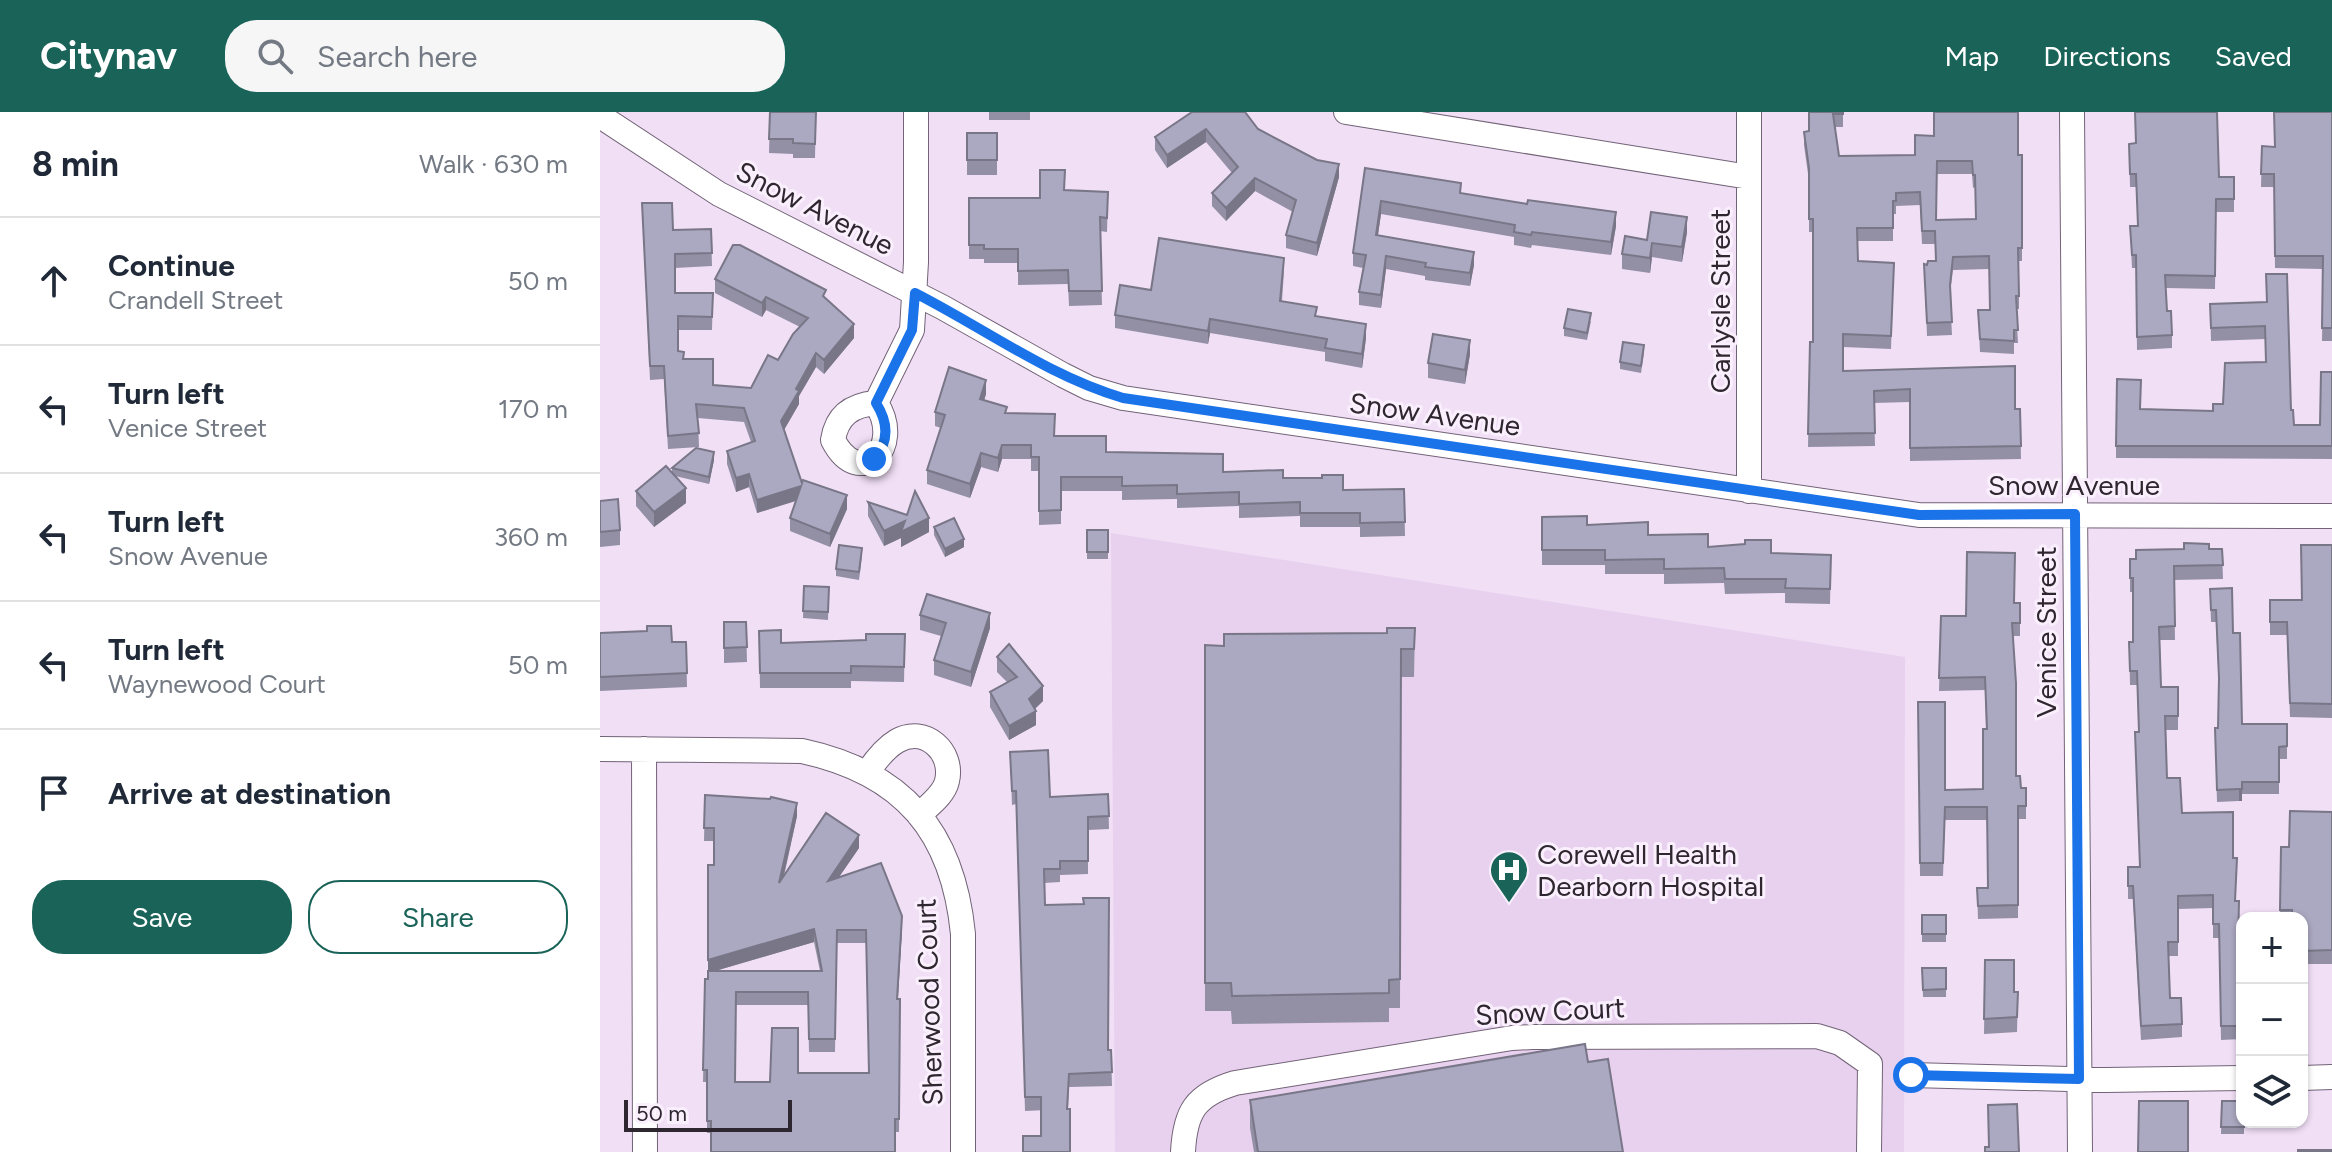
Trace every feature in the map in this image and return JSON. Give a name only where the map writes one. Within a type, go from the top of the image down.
[{"type":"street","points":[[876,403],[912,330],[916,112]]},
{"type":"street","points":[[1346,112],[1749,177]]},
{"type":"street","name":"Carlysle Street","points":[[1749,112],[1749,491]]},
{"type":"street","name":"Venice Street","points":[[2072,112],[2080,1152]]},
{"type":"street","name":"Snow Avenue","points":[[603,126],[719,194],[915,293],[1063,375],[1089,388],[1123,398],[1919,515],[2332,516]]},
{"type":"street","points":[[867,773],[885,750],[899,740],[926,737],[937,745],[944,755],[947,782],[941,793],[919,815]]},
{"type":"street","name":"Sherwood Court","points":[[600,749],[802,751],[831,757],[867,773],[895,791],[919,815],[939,843],[953,874],[959,901],[963,934],[963,1152]]},
{"type":"street","points":[[644,749],[645,1152]]},
{"type":"street","name":"Snow Court","points":[[1183,1152],[1186,1122],[1195,1105],[1212,1092],[1235,1083],[1512,1038],[1745,1036],[1817,1036],[1830,1039],[1870,1064],[1869,1152]]},
{"type":"street","points":[[1911,1075],[2079,1079],[2236,1078]]},
{"type":"street","points":[[2308,1078],[2332,1077]]},
{"type":"shaded area","name":"Corewell Health Dearborn Hospital","points":[[1111,533],[1905,657],[1904,1152],[1115,1152]]},
{"type":"building","points":[[770,112],[816,112],[815,144],[793,143],[793,139],[769,139]]},
{"type":"building","points":[[1192,112],[1245,112],[1258,129],[1317,160],[1339,164],[1317,243],[1286,235],[1296,200],[1255,178],[1226,208],[1212,193],[1238,167],[1206,129],[1167,155],[1155,137]]},
{"type":"building","points":[[1809,112],[1843,112],[1833,114],[1839,156],[1915,155],[1915,135],[1934,136],[1934,112],[2018,112],[2018,155],[2022,155],[2022,248],[2018,248],[2018,330],[2014,330],[2014,341],[1980,339],[1978,310],[1990,310],[1989,256],[1953,257],[1950,285],[1952,322],[1927,323],[1924,264],[1936,261],[1935,231],[1922,231],[1920,192],[1896,193],[1893,228],[1857,228],[1858,261],[1894,263],[1891,336],[1843,334],[1843,371],[2015,366],[2015,409],[2020,409],[2021,446],[1910,448],[1910,389],[1874,391],[1875,433],[1808,434],[1810,342],[1813,342],[1813,219],[1809,219],[1809,168],[1804,132],[1809,131]],"holes":[[[1937,161],[1972,161],[1976,219],[1936,220]]]},
{"type":"building","points":[[2135,112],[2217,112],[2219,177],[2234,177],[2234,199],[2216,199],[2215,276],[2165,275],[2172,335],[2137,337],[2136,255],[2132,255],[2130,226],[2138,226],[2136,174],[2130,174],[2129,144],[2136,143]]},
{"type":"building","points":[[2274,112],[2332,112],[2332,328],[2322,328],[2323,256],[2275,256],[2274,174],[2261,174],[2262,146],[2275,147]]},
{"type":"building","points":[[967,133],[997,133],[997,160],[967,160]]},
{"type":"building","points":[[1365,168],[1461,183],[1460,193],[1527,204],[1528,200],[1616,212],[1611,242],[1514,232],[1515,225],[1381,201],[1376,235],[1474,252],[1470,273],[1425,267],[1426,263],[1386,256],[1381,295],[1359,292],[1366,255],[1353,253]]},
{"type":"building","points":[[1040,170],[1065,170],[1064,190],[1108,192],[1107,218],[1100,217],[1102,291],[1069,291],[1068,270],[1018,271],[1018,249],[984,249],[984,245],[969,245],[969,198],[1040,198]]},
{"type":"building","points":[[642,203],[672,203],[673,230],[711,229],[712,253],[675,254],[675,293],[713,293],[712,317],[678,316],[678,351],[684,352],[683,359],[713,359],[713,385],[751,388],[768,355],[778,360],[793,334],[808,318],[766,297],[762,303],[715,279],[733,245],[740,245],[826,290],[823,296],[854,324],[824,360],[816,353],[781,421],[802,483],[803,480],[847,495],[830,534],[790,518],[801,486],[757,500],[749,474],[736,478],[727,451],[755,441],[744,408],[696,404],[699,433],[668,436],[664,366],[650,366]]},
{"type":"building","points":[[1651,212],[1687,217],[1682,247],[1652,243],[1650,258],[1622,254],[1625,236],[1647,240]]},
{"type":"building","points":[[1159,238],[1284,258],[1280,301],[1317,307],[1315,316],[1366,324],[1362,354],[1325,348],[1327,339],[1210,319],[1208,331],[1115,315],[1120,285],[1151,290]]},
{"type":"building","points":[[2266,274],[2287,274],[2294,425],[2320,425],[2321,372],[2332,372],[2332,446],[2116,446],[2117,379],[2141,380],[2140,409],[2213,411],[2213,404],[2223,404],[2225,363],[2266,362],[2265,326],[2211,328],[2210,304],[2267,302]]},
{"type":"building","points":[[1568,309],[1591,313],[1587,333],[1564,328]]},
{"type":"building","points":[[1433,334],[1470,340],[1465,370],[1428,363]]},
{"type":"building","points":[[1623,342],[1644,345],[1641,366],[1620,362]]},
{"type":"building","points":[[949,367],[986,380],[980,399],[1007,407],[1005,413],[1055,414],[1054,436],[1106,436],[1106,452],[1223,454],[1223,472],[1283,470],[1283,478],[1343,475],[1343,490],[1404,489],[1405,522],[1360,523],[1360,513],[1300,513],[1300,502],[1239,504],[1239,492],[1177,494],[1177,485],[1122,486],[1122,477],[1061,477],[1061,510],[1039,511],[1039,457],[1031,457],[1031,445],[1002,445],[998,458],[981,453],[970,484],[927,470],[945,415],[935,412]]},
{"type":"building","points":[[696,448],[714,452],[709,477],[672,468]]},
{"type":"building","points":[[666,466],[686,488],[654,512],[636,491]]},
{"type":"building","points":[[915,491],[929,518],[901,532],[905,521],[884,531],[868,502],[907,515]]},
{"type":"building","points":[[618,499],[620,530],[600,532],[600,501]]},
{"type":"building","points":[[1587,516],[1587,525],[1648,522],[1648,535],[1708,534],[1708,547],[1745,544],[1745,540],[1771,540],[1771,553],[1831,555],[1830,589],[1785,588],[1786,579],[1725,579],[1724,568],[1664,569],[1664,559],[1605,560],[1605,550],[1542,550],[1542,517]]},
{"type":"building","points":[[954,518],[964,539],[945,549],[934,527]]},
{"type":"building","points":[[1087,530],[1108,530],[1108,552],[1087,552]]},
{"type":"building","points":[[2184,543],[2209,544],[2209,549],[2222,549],[2223,565],[2174,566],[2175,626],[2159,627],[2161,687],[2178,687],[2178,716],[2165,716],[2167,778],[2180,778],[2182,813],[2233,812],[2233,858],[2237,858],[2235,901],[2239,901],[2239,912],[2236,912],[2236,1026],[2221,1026],[2219,924],[2213,924],[2213,895],[2178,896],[2178,942],[2168,942],[2170,998],[2181,998],[2182,1024],[2141,1026],[2133,886],[2128,886],[2128,867],[2140,867],[2135,732],[2139,732],[2137,671],[2130,671],[2129,642],[2133,642],[2130,559],[2136,559],[2136,550],[2184,549]]},
{"type":"building","points":[[839,545],[862,548],[859,572],[836,569]]},
{"type":"building","points":[[2301,545],[2332,545],[2332,704],[2290,703],[2287,622],[2270,622],[2270,600],[2302,600]]},
{"type":"building","points":[[1967,552],[2015,553],[2014,603],[2020,603],[2020,623],[2012,623],[2016,683],[2016,776],[2020,776],[2021,788],[2026,788],[2026,806],[2018,806],[2018,905],[1978,906],[1977,888],[1988,888],[1987,807],[1945,807],[1943,863],[1920,863],[1918,702],[1945,702],[1945,790],[1983,789],[1983,729],[1987,729],[1985,677],[1939,678],[1941,616],[1966,616]]},
{"type":"building","points":[[804,586],[829,587],[828,612],[803,611]]},
{"type":"building","points":[[2232,588],[2233,633],[2240,633],[2242,724],[2287,724],[2287,746],[2279,747],[2279,782],[2242,782],[2242,789],[2217,790],[2215,728],[2218,728],[2219,678],[2216,610],[2211,610],[2210,589]]},
{"type":"building","points":[[927,594],[990,613],[971,672],[934,660],[946,623],[920,615]]},
{"type":"building","points":[[724,622],[746,622],[747,647],[724,648]]},
{"type":"building","points":[[647,626],[671,626],[672,642],[686,642],[687,673],[600,677],[600,633],[647,631]]},
{"type":"building","points":[[1387,628],[1415,628],[1414,649],[1401,649],[1400,979],[1389,980],[1389,993],[1232,996],[1231,983],[1205,983],[1205,645],[1224,646],[1224,634],[1387,633]]},
{"type":"building","points":[[781,630],[781,643],[866,640],[866,634],[905,634],[904,667],[851,666],[851,673],[760,673],[759,631]]},
{"type":"building","points":[[1009,644],[1043,686],[1029,699],[1036,711],[1009,726],[990,692],[1017,677],[997,657]]},
{"type":"building","points":[[1048,750],[1050,797],[1108,794],[1109,816],[1088,817],[1088,861],[1060,861],[1060,869],[1044,869],[1045,905],[1084,904],[1083,898],[1109,898],[1108,1050],[1111,1050],[1112,1072],[1069,1074],[1067,1109],[1070,1109],[1070,1152],[1023,1152],[1023,1136],[1041,1136],[1041,1097],[1025,1097],[1016,791],[1012,791],[1010,752]]},
{"type":"building","points":[[705,795],[771,797],[797,803],[779,883],[826,813],[859,835],[828,881],[881,863],[902,916],[897,999],[900,999],[899,1119],[895,1119],[895,1152],[711,1152],[711,1121],[707,1121],[707,1070],[703,1070],[705,979],[708,979],[708,971],[822,971],[814,929],[708,960],[708,865],[714,865],[714,828],[704,828]],"holes":[[[837,930],[866,930],[869,1073],[798,1073],[798,1028],[772,1028],[770,1082],[735,1082],[736,992],[808,992],[809,1039],[835,1039]]]},
{"type":"building","points":[[2290,811],[2332,812],[2332,950],[2308,951],[2308,912],[2280,910],[2281,847],[2289,847]]},
{"type":"building","points":[[1922,915],[1946,915],[1946,934],[1922,934]]},
{"type":"building","points":[[1985,960],[2014,960],[2017,1017],[1984,1019]]},
{"type":"building","points":[[1922,968],[1946,968],[1946,989],[1923,990]]},
{"type":"building","points":[[1585,1044],[1588,1062],[1608,1059],[1623,1152],[1258,1152],[1250,1100]]},
{"type":"building","points":[[2139,1101],[2188,1101],[2188,1152],[2138,1152]]},
{"type":"building","points":[[2222,1101],[2236,1101],[2236,1127],[2221,1127]]},
{"type":"building","points":[[2017,1104],[2019,1152],[1985,1152],[1985,1147],[1989,1147],[1988,1105]]},
{"type":"building","points":[[2332,1150],[2332,1152],[2298,1152]]},
{"type":"place","name":"Corewell Health Dearborn Hospital","points":[[1509,904]]},
{"type":"route","points":[[874,459],[882,450],[887,436],[885,417],[876,403],[912,330],[915,293],[1063,375],[1089,388],[1123,398],[1919,515],[2075,514],[2079,1079],[1911,1075]]}]
